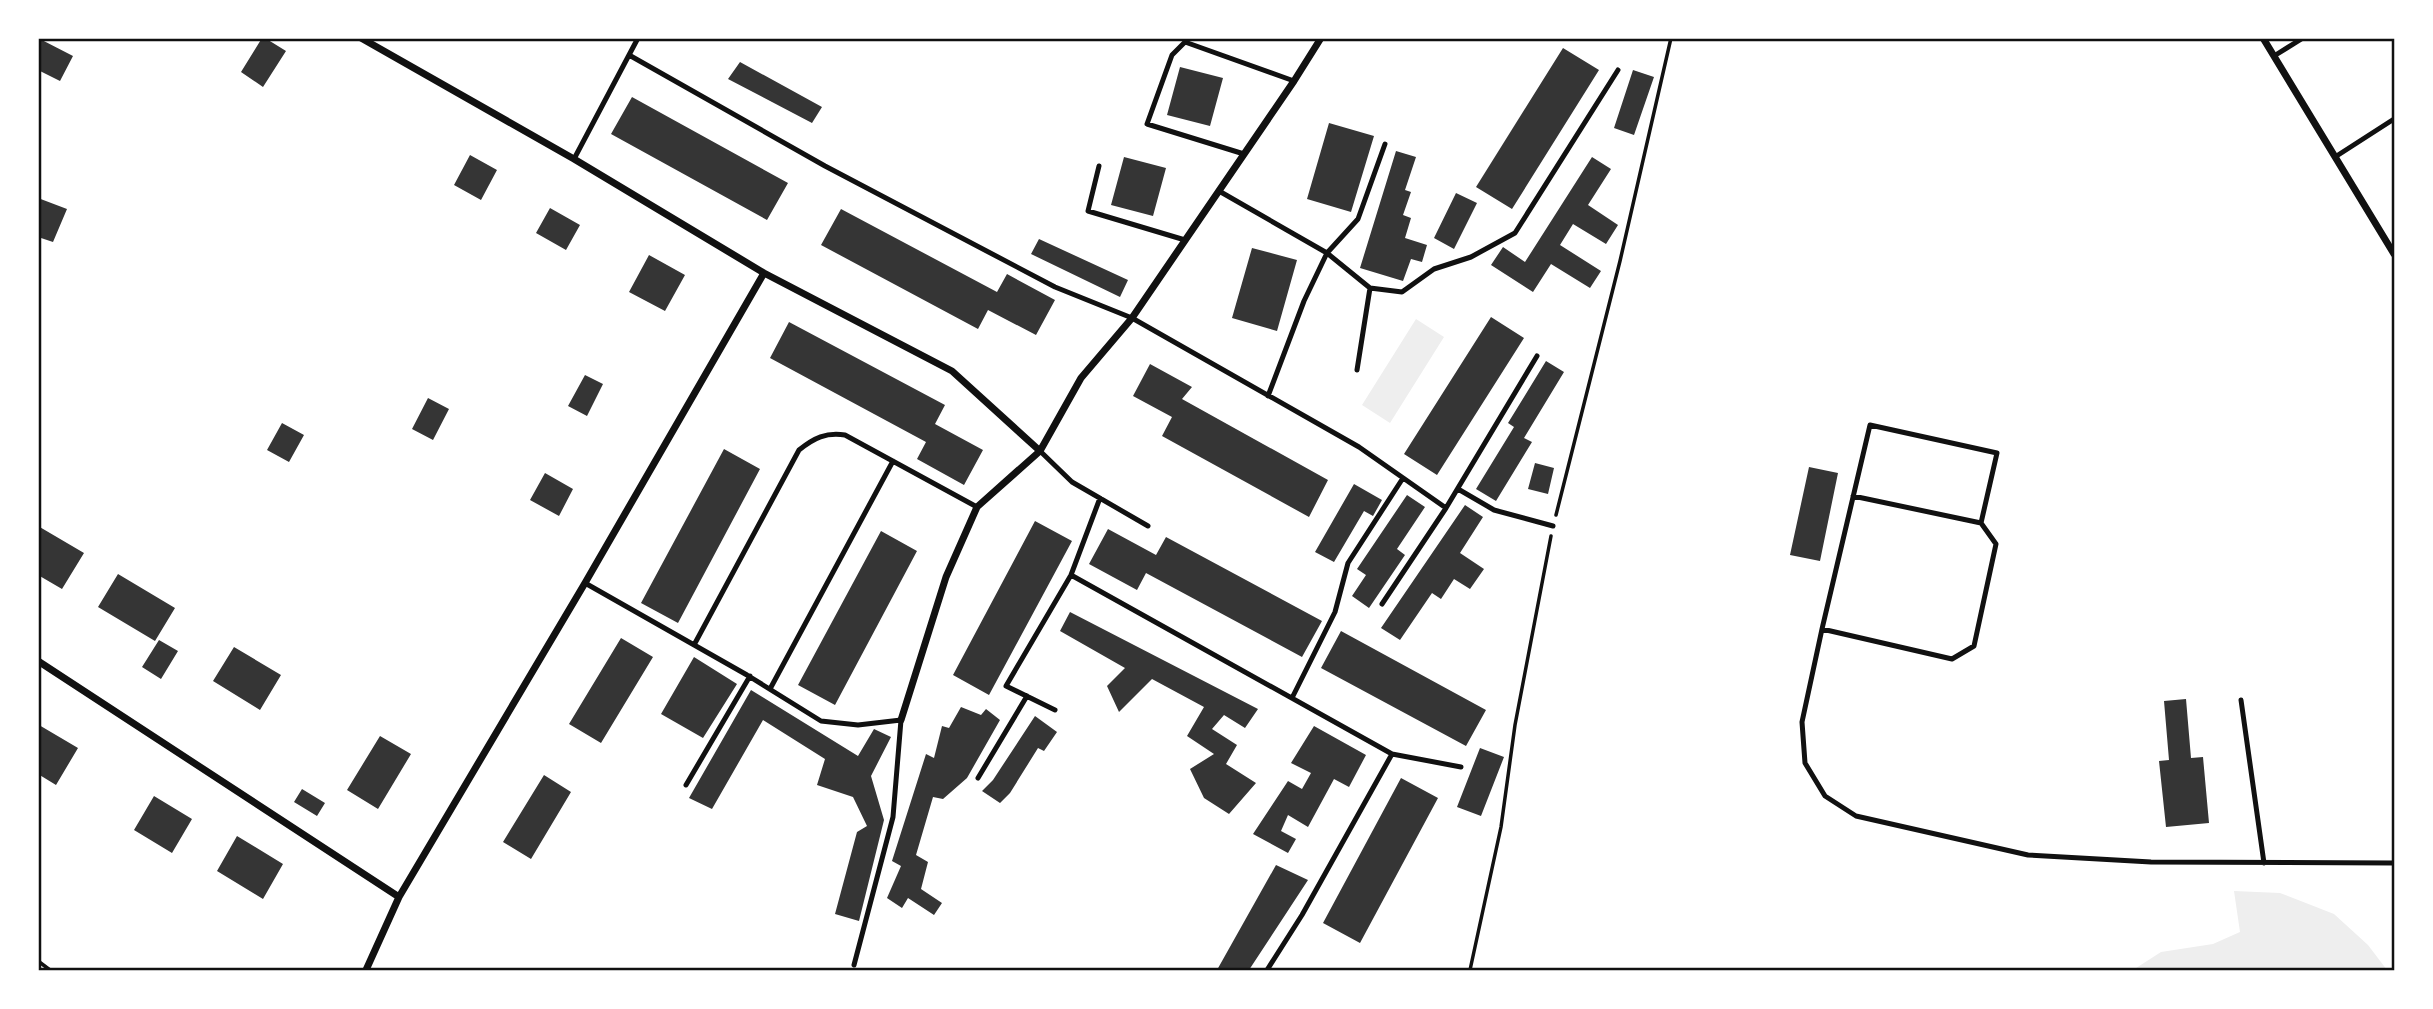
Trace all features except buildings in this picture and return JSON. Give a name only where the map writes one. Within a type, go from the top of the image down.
[{"type":"street","points":[[361,38],[574,159],[764,273],[952,371],[1040,451]]},
{"type":"street","points":[[901,720],[946,576],[977,507],[1040,451],[1081,378],[1132,318],[1321,38]]},
{"type":"street","points":[[2263,38],[2395,254]]},
{"type":"street","points":[[366,971],[399,897],[764,273]]},
{"type":"street","points":[[38,661],[399,897]]},
{"type":"lane","points":[[574,159],[638,38]]},
{"type":"lane","points":[[2274,56],[2303,38]]},
{"type":"lane","points":[[1244,154],[1147,124],[1172,55],[1186,40],[1294,81]]},
{"type":"lane","points":[[629,55],[825,166],[1043,281],[1132,318],[1359,447],[1446,508]]},
{"type":"lane","points":[[1219,191],[1327,253],[1370,288],[1402,292],[1434,269],[1471,257],[1515,233],[1618,70]]},
{"type":"lane","points":[[2335,157],[2395,119]]},
{"type":"lane","points":[[1268,396],[1304,301],[1327,253],[1358,219],[1385,144]]},
{"type":"lane","points":[[1099,166],[1088,211],[1185,240]]},
{"type":"lane","points":[[1357,370],[1370,288]]},
{"type":"lane","points":[[1382,604],[1458,489],[1537,356]]},
{"type":"lane","points":[[1981,523],[1997,453],[1870,425],[1802,722],[1805,763],[1825,796],[1856,816],[2028,855],[2151,862],[2395,863]]},
{"type":"lane","points":[[694,645],[799,450],[812,439],[830,433],[845,435],[977,507]]},
{"type":"lane","points":[[1040,451],[1072,482],[1148,526]]},
{"type":"lane","points":[[770,689],[893,461]]},
{"type":"lane","points":[[1292,698],[1335,612],[1348,563],[1403,478]]},
{"type":"lane","points":[[1458,489],[1494,510],[1553,526]]},
{"type":"lane","points":[[1822,629],[1952,659],[1974,646],[1996,544],[1981,523],[1853,496]]},
{"type":"lane","points":[[1055,709],[1006,686],[1071,575],[1100,498]]},
{"type":"lane","points":[[1071,575],[1392,754],[1461,767]]},
{"type":"lane","points":[[585,583],[750,676],[821,721],[858,725],[901,720],[893,817],[854,965]]},
{"type":"lane","points":[[685,785],[750,676]]},
{"type":"lane","points":[[978,778],[1027,696]]},
{"type":"lane","points":[[2241,700],[2264,863]]},
{"type":"lane","points":[[1267,971],[1302,915],[1392,754]]},
{"type":"path","points":[[1469,971],[1501,827],[1515,725],[1553,526],[1620,261],[1671,38]]},
{"type":"path","points":[[38,961],[50,971]]},
{"type":"shaded area","points":[[1416,319],[1444,337],[1390,423],[1362,405]]},
{"type":"shaded area","points":[[2234,891],[2280,893],[2334,914],[2368,945],[2387,970],[2133,970],[2161,952],[2213,944],[2240,932]]}]
